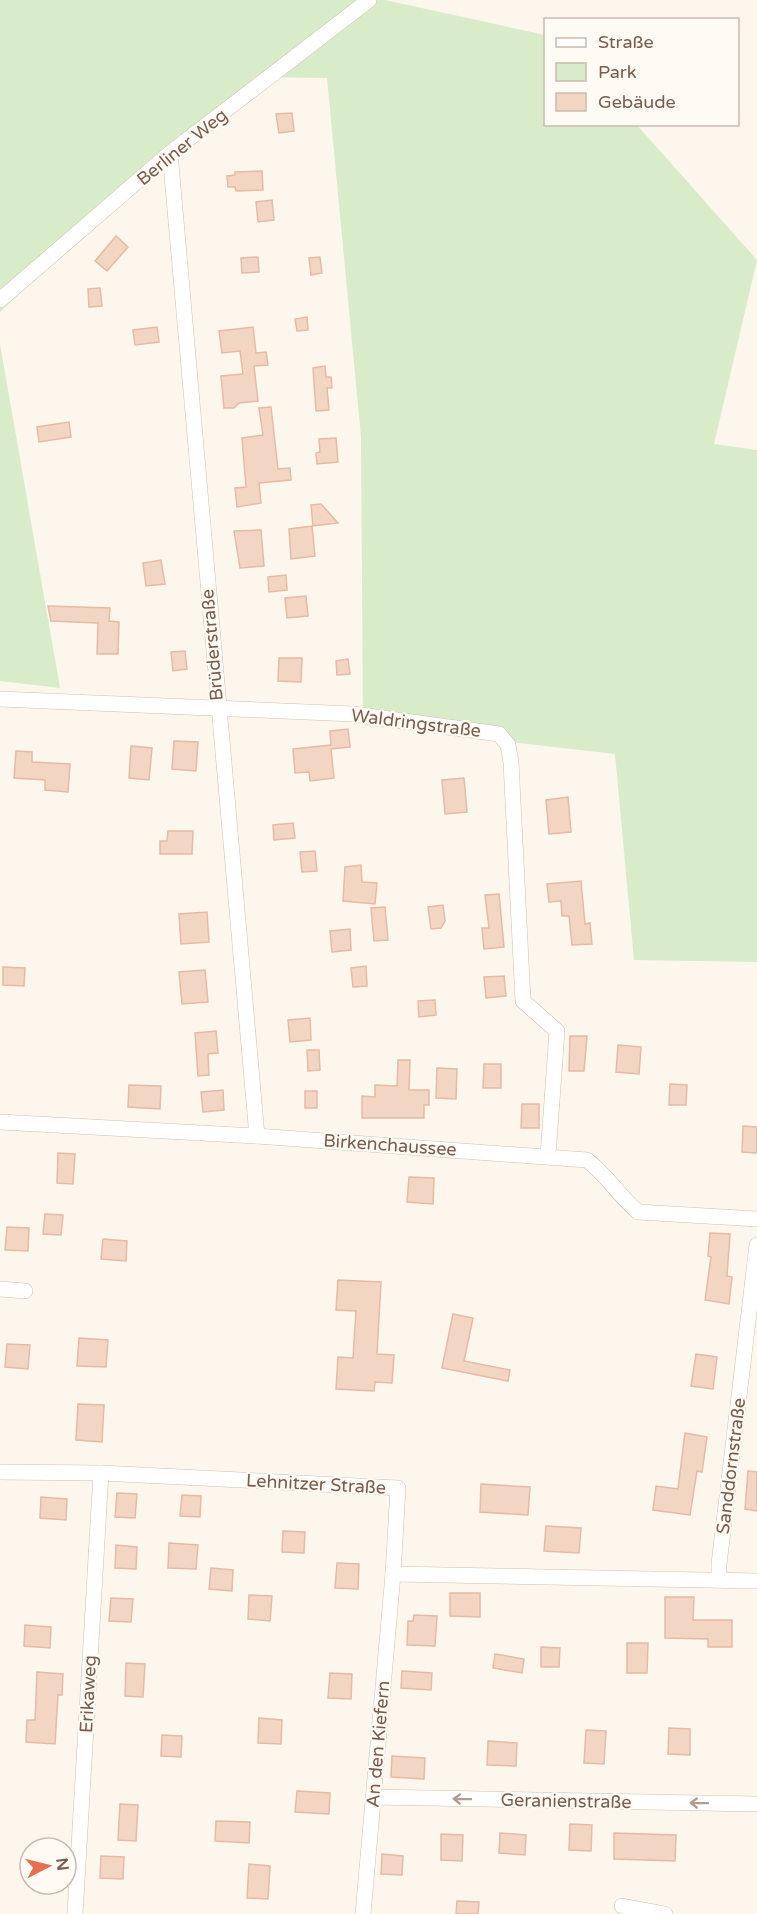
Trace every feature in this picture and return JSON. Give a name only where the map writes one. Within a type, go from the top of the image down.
[{"type":"street","name":"Berliner Weg","points":[[0,300],[170,153],[369,0]]},
{"type":"street","name":"Brüderstraße","points":[[170,153],[257,1136]]},
{"type":"street","name":"Waldringstraße","points":[[0,699],[353,714],[499,734],[508,745],[523,1001],[557,1031],[548,1156]]},
{"type":"street","name":"Birkenchaussee","points":[[0,1122],[257,1136],[587,1160],[602,1171],[627,1203],[638,1212],[757,1219]]},
{"type":"street","name":"Sanddornstraße","points":[[719,1580],[719,1564],[757,1245]]},
{"type":"street","points":[[0,1289],[25,1291]]},
{"type":"street","name":"Lehnitzer Straße","points":[[0,1472],[101,1473],[398,1488],[393,1574]]},
{"type":"street","name":"Erikaweg","points":[[75,1914],[101,1473]]},
{"type":"street","points":[[393,1574],[757,1581]]},
{"type":"street","name":"An den Kiefern","points":[[363,1914],[393,1574]]},
{"type":"street","name":"Geranienstraße","points":[[374,1797],[757,1804]]},
{"type":"street","points":[[622,1906],[665,1914]]},
{"type":"green space","points":[[0,0],[385,0],[544,35],[544,126],[638,126],[757,260],[714,444],[757,450],[757,962],[634,960],[615,754],[363,725],[361,437],[327,78],[255,77],[0,312]]},
{"type":"green space","points":[[0,344],[60,688],[0,681]]},
{"type":"building","points":[[292,113],[294,131],[279,133],[276,114]]},
{"type":"building","points":[[262,171],[263,190],[236,191],[235,187],[228,187],[227,176],[235,175],[235,172]]},
{"type":"building","points":[[272,200],[274,220],[258,222],[256,202]]},
{"type":"building","points":[[116,236],[128,247],[107,271],[95,261]]},
{"type":"building","points":[[258,257],[259,272],[242,273],[241,258]]},
{"type":"building","points":[[320,257],[322,273],[311,275],[309,258]]},
{"type":"building","points":[[100,288],[102,306],[89,307],[88,289]]},
{"type":"building","points":[[307,317],[308,330],[297,331],[295,319]]},
{"type":"building","points":[[157,327],[159,342],[135,345],[133,330]]},
{"type":"building","points":[[253,327],[256,353],[266,352],[268,365],[254,366],[258,401],[239,403],[234,408],[224,408],[221,376],[243,374],[240,351],[222,353],[219,331]]},
{"type":"building","points":[[325,366],[326,377],[331,377],[332,388],[327,388],[329,410],[316,411],[313,368]]},
{"type":"building","points":[[271,407],[278,469],[290,468],[291,480],[259,483],[261,503],[237,507],[235,488],[246,487],[242,438],[263,435],[259,408]]},
{"type":"building","points":[[69,422],[71,437],[39,442],[37,427]]},
{"type":"building","points":[[336,438],[338,462],[317,464],[316,453],[320,452],[319,439]]},
{"type":"building","points":[[321,504],[338,523],[313,526],[311,505]]},
{"type":"building","points":[[312,526],[315,556],[291,559],[289,529]]},
{"type":"building","points":[[261,530],[264,566],[240,568],[234,531]]},
{"type":"building","points":[[161,560],[165,584],[146,586],[143,563]]},
{"type":"building","points":[[286,575],[287,590],[269,592],[268,577]]},
{"type":"building","points":[[306,596],[308,616],[287,618],[285,598]]},
{"type":"building","points":[[48,606],[110,608],[109,621],[119,622],[118,654],[97,654],[98,623],[51,621]]},
{"type":"building","points":[[185,651],[187,669],[173,671],[171,652]]},
{"type":"building","points":[[279,658],[302,658],[301,682],[278,681]]},
{"type":"building","points":[[348,659],[350,674],[337,675],[336,661]]},
{"type":"building","points":[[348,729],[350,747],[331,749],[334,778],[310,781],[309,772],[295,773],[293,749],[331,745],[330,731]]},
{"type":"building","points":[[174,741],[198,742],[196,771],[172,769]]},
{"type":"building","points":[[131,746],[152,748],[149,780],[129,778]]},
{"type":"building","points":[[16,751],[32,752],[32,762],[70,764],[68,792],[45,790],[45,780],[14,778]]},
{"type":"building","points":[[464,778],[467,812],[445,814],[442,780]]},
{"type":"building","points":[[568,797],[571,832],[549,834],[546,800]]},
{"type":"building","points":[[293,823],[295,838],[274,840],[273,825]]},
{"type":"building","points":[[168,831],[193,831],[192,854],[160,854],[160,841],[167,841]]},
{"type":"building","points":[[315,851],[317,871],[302,872],[300,852]]},
{"type":"building","points":[[361,865],[362,882],[377,883],[375,904],[343,901],[345,867]]},
{"type":"building","points":[[581,881],[585,924],[590,923],[592,944],[572,945],[569,916],[562,916],[561,901],[549,902],[547,884]]},
{"type":"building","points":[[499,894],[504,947],[484,949],[482,928],[489,928],[485,895]]},
{"type":"building","points":[[443,905],[445,921],[441,928],[431,929],[428,907]]},
{"type":"building","points":[[385,907],[388,940],[374,941],[371,908]]},
{"type":"building","points":[[207,912],[209,942],[181,944],[179,914]]},
{"type":"building","points":[[350,929],[351,950],[332,952],[330,931]]},
{"type":"building","points":[[366,966],[367,986],[353,987],[351,968]]},
{"type":"building","points":[[3,967],[25,968],[24,986],[3,985]]},
{"type":"building","points":[[205,970],[208,1002],[182,1004],[179,972]]},
{"type":"building","points":[[504,976],[506,996],[486,998],[484,977]]},
{"type":"building","points":[[435,1000],[436,1015],[419,1017],[418,1001]]},
{"type":"building","points":[[310,1018],[311,1040],[290,1042],[288,1020]]},
{"type":"building","points":[[216,1031],[218,1053],[208,1054],[209,1075],[198,1076],[195,1033]]},
{"type":"building","points":[[570,1036],[587,1036],[584,1071],[569,1071]]},
{"type":"building","points":[[618,1045],[641,1047],[639,1074],[616,1072]]},
{"type":"building","points":[[307,1050],[319,1050],[320,1070],[308,1071]]},
{"type":"building","points":[[398,1060],[410,1060],[409,1090],[429,1090],[429,1105],[424,1105],[424,1118],[362,1118],[362,1096],[375,1097],[375,1085],[397,1086]]},
{"type":"building","points":[[484,1064],[501,1064],[501,1088],[483,1088]]},
{"type":"building","points":[[437,1068],[457,1069],[456,1099],[436,1098]]},
{"type":"building","points":[[670,1084],[687,1085],[686,1105],[669,1105]]},
{"type":"building","points":[[129,1085],[161,1086],[160,1109],[128,1107]]},
{"type":"building","points":[[223,1090],[224,1110],[203,1112],[201,1092]]},
{"type":"building","points":[[305,1091],[317,1091],[317,1108],[305,1108]]},
{"type":"building","points":[[522,1104],[539,1104],[539,1128],[521,1128]]},
{"type":"building","points":[[743,1126],[757,1127],[757,1153],[742,1152]]},
{"type":"building","points":[[58,1153],[75,1154],[73,1184],[57,1183]]},
{"type":"building","points":[[409,1177],[434,1178],[433,1204],[407,1202]]},
{"type":"building","points":[[45,1214],[63,1215],[61,1235],[43,1234]]},
{"type":"building","points":[[7,1227],[29,1228],[28,1251],[5,1250]]},
{"type":"building","points":[[710,1233],[730,1234],[727,1276],[732,1277],[729,1304],[705,1300],[711,1257],[708,1256]]},
{"type":"building","points":[[103,1239],[127,1241],[126,1261],[101,1259]]},
{"type":"building","points":[[338,1280],[381,1282],[377,1354],[394,1355],[392,1383],[375,1382],[374,1391],[336,1389],[338,1357],[353,1358],[356,1311],[336,1310]]},
{"type":"building","points":[[453,1314],[473,1318],[464,1361],[510,1370],[508,1381],[442,1368]]},
{"type":"building","points":[[79,1338],[108,1340],[106,1367],[77,1366]]},
{"type":"building","points":[[7,1344],[30,1345],[28,1369],[5,1367]]},
{"type":"building","points":[[696,1354],[717,1357],[713,1389],[691,1386]]},
{"type":"building","points":[[78,1404],[104,1405],[102,1442],[76,1440]]},
{"type":"building","points":[[685,1433],[707,1437],[702,1472],[697,1471],[690,1515],[653,1510],[656,1486],[678,1489]]},
{"type":"building","points":[[748,1471],[757,1472],[757,1511],[745,1509]]},
{"type":"building","points":[[481,1484],[530,1487],[528,1515],[480,1512]]},
{"type":"building","points":[[117,1493],[137,1494],[135,1518],[115,1517]]},
{"type":"building","points":[[182,1495],[201,1496],[200,1517],[180,1516]]},
{"type":"building","points":[[41,1497],[67,1499],[66,1520],[40,1518]]},
{"type":"building","points":[[546,1526],[581,1528],[579,1553],[544,1551]]},
{"type":"building","points":[[283,1531],[305,1532],[304,1553],[282,1552]]},
{"type":"building","points":[[169,1543],[198,1545],[196,1569],[168,1568]]},
{"type":"building","points":[[116,1545],[137,1547],[136,1569],[115,1568]]},
{"type":"building","points":[[337,1563],[359,1564],[358,1589],[335,1588]]},
{"type":"building","points":[[211,1568],[233,1570],[232,1591],[209,1589]]},
{"type":"building","points":[[450,1593],[480,1593],[480,1617],[450,1616]]},
{"type":"building","points":[[249,1595],[272,1596],[270,1621],[248,1619]]},
{"type":"building","points":[[665,1597],[694,1597],[693,1620],[732,1620],[732,1647],[708,1647],[708,1639],[665,1638]]},
{"type":"building","points":[[111,1598],[133,1599],[131,1622],[109,1621]]},
{"type":"building","points":[[414,1615],[437,1616],[435,1646],[407,1645],[408,1621],[413,1621]]},
{"type":"building","points":[[25,1625],[51,1627],[50,1648],[24,1646]]},
{"type":"building","points":[[627,1643],[648,1643],[647,1673],[627,1673]]},
{"type":"building","points":[[541,1647],[560,1648],[559,1667],[541,1667]]},
{"type":"building","points":[[495,1654],[524,1659],[522,1673],[493,1668]]},
{"type":"building","points":[[126,1663],[145,1664],[143,1697],[125,1696]]},
{"type":"building","points":[[402,1671],[432,1673],[431,1690],[401,1688]]},
{"type":"building","points":[[37,1672],[63,1674],[62,1695],[58,1695],[55,1744],[26,1742],[27,1720],[35,1720]]},
{"type":"building","points":[[330,1673],[352,1674],[351,1699],[328,1698]]},
{"type":"building","points":[[259,1718],[282,1720],[281,1744],[258,1743]]},
{"type":"building","points":[[669,1728],[690,1729],[690,1755],[668,1754]]},
{"type":"building","points":[[586,1730],[606,1731],[604,1764],[584,1763]]},
{"type":"building","points":[[162,1735],[182,1736],[181,1757],[161,1756]]},
{"type":"building","points":[[488,1741],[517,1743],[516,1766],[487,1765]]},
{"type":"building","points":[[392,1756],[425,1758],[424,1779],[391,1777]]},
{"type":"building","points":[[297,1791],[330,1793],[329,1814],[295,1812]]},
{"type":"building","points":[[120,1804],[138,1805],[136,1841],[118,1840]]},
{"type":"building","points":[[216,1821],[250,1822],[249,1843],[215,1841]]},
{"type":"building","points":[[570,1824],[592,1825],[591,1851],[569,1850]]},
{"type":"building","points":[[500,1833],[526,1835],[525,1855],[499,1853]]},
{"type":"building","points":[[614,1833],[676,1835],[675,1861],[614,1859]]},
{"type":"building","points":[[441,1834],[463,1835],[462,1861],[441,1860]]},
{"type":"building","points":[[382,1854],[403,1856],[402,1875],[381,1874]]},
{"type":"building","points":[[101,1856],[124,1857],[123,1879],[100,1878]]},
{"type":"building","points":[[249,1864],[270,1866],[268,1899],[247,1898]]},
{"type":"building","points":[[457,1901],[479,1902],[478,1914],[456,1914]]}]
